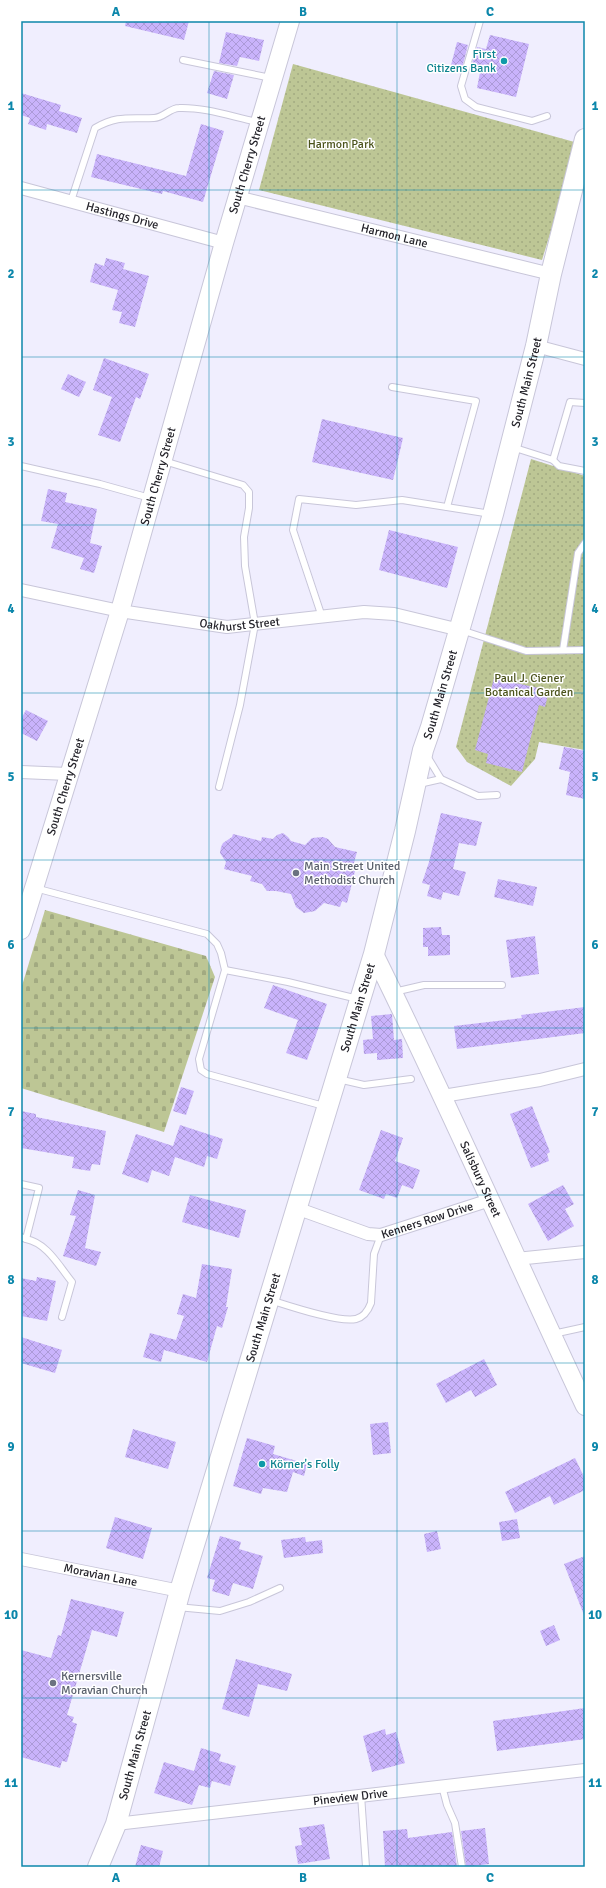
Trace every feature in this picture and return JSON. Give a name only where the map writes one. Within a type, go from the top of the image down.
[{"type":"main road","name":"South Cherry Street","points":[[21,930],[68,774],[120,611],[237,196],[290,21]]},
{"type":"main road","name":"South Main Street","points":[[98,1867],[116,1824],[178,1599],[374,954],[423,750],[431,728],[493,514],[509,446],[536,346],[551,274],[585,139]]},
{"type":"main road","name":"Salisbury Street","points":[[374,954],[443,1096],[516,1259],[585,1406]]},
{"type":"street","name":"Hastings Drive","points":[[21,188],[224,243]]},
{"type":"street","name":"Harmon Lane","points":[[237,196],[551,274]]},
{"type":"street","points":[[536,346],[585,359]]},
{"type":"street","name":"Oakhurst Street","points":[[21,590],[120,611],[226,627],[364,612],[394,614],[460,630]]},
{"type":"street","points":[[21,772],[68,774]]},
{"type":"street","points":[[443,1096],[540,1080],[585,1069]]},
{"type":"street","name":"Kenners Row Drive","points":[[296,1208],[368,1234],[380,1235],[490,1200]]},
{"type":"street","points":[[516,1259],[585,1252]]},
{"type":"street","name":"Moravian Lane","points":[[21,1559],[178,1599]]},
{"type":"street","name":"Pineview Drive","points":[[116,1824],[585,1770]]},
{"type":"lane","points":[[480,21],[461,86],[464,99],[476,107],[532,121],[547,116]]},
{"type":"lane","points":[[184,60],[272,78]]},
{"type":"lane","points":[[71,201],[95,128],[108,120],[125,117],[156,118],[177,108],[195,108],[259,123]]},
{"type":"lane","points":[[392,386],[476,401],[447,507]]},
{"type":"lane","points":[[553,460],[570,402],[585,403]]},
{"type":"lane","points":[[509,446],[553,460],[559,466],[585,470]]},
{"type":"lane","points":[[162,460],[243,485],[249,492],[250,508],[244,538],[245,566],[255,624],[240,705],[219,787]]},
{"type":"lane","points":[[21,466],[100,484],[151,499]]},
{"type":"lane","points":[[322,617],[293,530],[299,499],[356,505],[402,500],[493,514]]},
{"type":"lane","points":[[563,650],[578,553],[585,543]]},
{"type":"lane","points":[[460,630],[526,651],[585,650]]},
{"type":"lane","points":[[423,750],[442,779],[478,796],[497,795]]},
{"type":"lane","points":[[415,785],[442,779]]},
{"type":"lane","points":[[34,888],[207,934],[219,949],[225,970],[199,1059],[201,1070],[207,1074],[328,1107]]},
{"type":"lane","points":[[225,970],[288,982],[360,999]]},
{"type":"lane","points":[[393,992],[424,984],[502,985]]},
{"type":"lane","points":[[336,1079],[364,1085],[411,1079]]},
{"type":"lane","points":[[21,1184],[39,1188],[24,1238],[35,1240],[44,1247],[72,1282],[62,1317]]},
{"type":"lane","points":[[269,1300],[348,1320],[363,1316],[368,1311],[371,1303],[374,1254],[380,1235]]},
{"type":"lane","points":[[552,1335],[585,1327]]},
{"type":"lane","points":[[178,1599],[220,1611],[249,1602],[280,1588]]},
{"type":"lane","points":[[442,1786],[446,1805],[455,1823],[462,1867]]},
{"type":"lane","points":[[361,1795],[366,1867]]},
{"type":"green space","name":"Harmon Park","points":[[293,64],[578,143],[542,260],[259,190]]},
{"type":"green space","name":"Paul J. Ciener Botanical Garden","points":[[531,459],[585,476],[585,750],[539,742],[535,759],[511,786],[467,762],[456,747]]},
{"type":"green space","points":[[45,910],[206,956],[215,977],[164,1132],[21,1088],[21,989]]},
{"type":"building","points":[[126,21],[189,21],[184,40],[125,26]]},
{"type":"building","points":[[226,32],[264,40],[259,61],[240,57],[237,66],[219,63]]},
{"type":"building","name":"First Citizens Bank","points":[[490,35],[529,44],[516,97],[477,88],[480,72],[470,70],[477,47],[486,49]]},
{"type":"building","points":[[457,42],[468,45],[462,68],[451,65]]},
{"type":"building","points":[[214,71],[234,75],[227,99],[207,93]]},
{"type":"building","points":[[21,93],[61,105],[59,111],[82,118],[77,133],[47,124],[46,130],[28,124],[30,118],[21,115]]},
{"type":"building","points":[[201,124],[224,131],[203,202],[163,191],[162,194],[91,177],[97,154],[186,176]]},
{"type":"building","points":[[106,258],[125,263],[123,269],[149,276],[135,327],[119,323],[122,312],[112,310],[118,290],[90,282],[95,263],[104,266]]},
{"type":"building","points":[[104,358],[149,374],[140,399],[136,397],[120,442],[98,435],[112,397],[93,390]]},
{"type":"building","points":[[68,374],[86,382],[79,397],[61,389]]},
{"type":"building","points":[[322,419],[403,438],[393,480],[312,462]]},
{"type":"building","points":[[48,489],[67,493],[65,502],[97,509],[90,543],[102,546],[94,573],[80,569],[84,558],[51,548],[58,524],[41,521]]},
{"type":"building","points":[[389,530],[458,547],[447,588],[379,570]]},
{"type":"building","points":[[494,678],[543,689],[542,693],[548,695],[545,707],[539,705],[522,772],[486,763],[488,754],[475,750]]},
{"type":"building","points":[[26,710],[48,721],[37,741],[21,733],[21,719]]},
{"type":"building","points":[[564,747],[585,751],[585,799],[566,795],[570,772],[559,769]]},
{"type":"building","points":[[441,813],[482,822],[476,846],[459,843],[453,869],[466,872],[459,896],[443,892],[441,900],[427,896],[430,885],[422,883],[429,862]]},
{"type":"building","name":"Main Street United Methodist Church","points":[[283,833],[291,841],[305,845],[312,838],[323,837],[328,839],[335,847],[357,852],[353,866],[356,867],[347,903],[342,901],[340,907],[324,903],[315,911],[304,913],[296,907],[291,894],[267,891],[262,884],[250,881],[252,876],[224,869],[226,862],[220,853],[221,847],[223,843],[232,837],[233,834],[261,841],[262,837],[273,839],[277,835]]},
{"type":"building","points":[[498,879],[537,887],[533,906],[494,897]]},
{"type":"building","points":[[441,927],[442,935],[450,935],[450,955],[428,956],[428,947],[423,947],[423,928]]},
{"type":"building","points":[[535,936],[539,974],[511,978],[506,940]]},
{"type":"building","points":[[273,985],[327,1004],[307,1060],[286,1053],[298,1020],[264,1008]]},
{"type":"building","points":[[585,1007],[585,1033],[457,1049],[454,1026],[522,1018],[521,1015]]},
{"type":"building","points":[[392,1014],[394,1040],[402,1039],[403,1058],[377,1060],[377,1053],[364,1054],[363,1040],[373,1039],[371,1016]]},
{"type":"building","points":[[181,1087],[194,1091],[186,1115],[173,1111]]},
{"type":"building","points":[[532,1106],[550,1152],[547,1154],[549,1161],[531,1168],[510,1114]]},
{"type":"building","points":[[21,1111],[36,1114],[36,1117],[106,1131],[100,1165],[92,1164],[90,1171],[72,1168],[74,1157],[21,1148]]},
{"type":"building","points":[[180,1125],[223,1139],[217,1159],[207,1156],[204,1167],[175,1157],[169,1176],[152,1170],[148,1183],[122,1174],[136,1134],[173,1146]]},
{"type":"building","points":[[381,1130],[403,1138],[395,1161],[420,1170],[413,1189],[402,1185],[397,1198],[386,1194],[384,1199],[359,1190]]},
{"type":"building","points":[[563,1185],[574,1204],[565,1209],[574,1226],[548,1241],[528,1204]]},
{"type":"building","points":[[78,1190],[95,1195],[85,1248],[101,1252],[96,1266],[63,1256],[76,1216],[70,1215]]},
{"type":"building","points":[[190,1195],[246,1210],[239,1238],[182,1222]]},
{"type":"building","points":[[202,1264],[232,1269],[226,1307],[228,1307],[222,1328],[217,1326],[207,1362],[164,1350],[161,1362],[143,1357],[150,1333],[176,1340],[184,1316],[177,1314],[183,1294],[196,1298]]},
{"type":"building","points":[[37,1277],[56,1281],[47,1321],[21,1316],[21,1278],[36,1281]]},
{"type":"building","points":[[21,1337],[62,1350],[55,1373],[21,1363]]},
{"type":"building","points":[[484,1359],[497,1385],[475,1397],[471,1390],[446,1403],[436,1384]]},
{"type":"building","points":[[388,1422],[391,1453],[373,1455],[370,1424]]},
{"type":"building","points":[[133,1429],[176,1442],[168,1469],[125,1457]]},
{"type":"building","name":"Körner's Folly","points":[[247,1438],[275,1446],[273,1454],[307,1464],[304,1476],[293,1472],[287,1492],[263,1488],[261,1494],[233,1486]]},
{"type":"building","points":[[575,1458],[585,1479],[585,1490],[554,1505],[550,1496],[515,1513],[505,1492]]},
{"type":"building","points":[[115,1517],[152,1528],[143,1559],[106,1548]]},
{"type":"building","points":[[517,1519],[520,1538],[502,1541],[499,1522]]},
{"type":"building","points":[[437,1531],[441,1549],[427,1552],[424,1534]]},
{"type":"building","points":[[220,1536],[241,1542],[239,1549],[263,1556],[253,1589],[233,1583],[229,1596],[212,1591],[215,1580],[207,1578]]},
{"type":"building","points":[[305,1537],[306,1542],[322,1540],[323,1553],[284,1558],[281,1540]]},
{"type":"building","points":[[585,1556],[585,1615],[584,1615],[564,1564]]},
{"type":"building","name":"Kernersville Moravian Church","points":[[71,1599],[124,1612],[117,1637],[92,1630],[67,1715],[74,1717],[72,1722],[77,1724],[67,1762],[62,1761],[60,1768],[21,1757],[21,1650],[51,1658],[58,1635],[61,1636]]},
{"type":"building","points":[[554,1625],[560,1640],[546,1646],[540,1631]]},
{"type":"building","points":[[236,1659],[292,1674],[287,1691],[258,1684],[249,1717],[222,1709]]},
{"type":"building","points":[[585,1708],[585,1739],[497,1751],[493,1721]]},
{"type":"building","points":[[385,1729],[386,1735],[396,1732],[405,1763],[372,1772],[363,1736]]},
{"type":"building","points":[[201,1748],[221,1754],[219,1761],[236,1766],[230,1786],[212,1781],[210,1788],[199,1785],[192,1805],[154,1793],[164,1762],[194,1771]]},
{"type":"building","points":[[324,1824],[330,1859],[298,1864],[295,1846],[302,1845],[299,1828]]},
{"type":"building","points":[[485,1828],[489,1864],[466,1867],[461,1831]]},
{"type":"building","points":[[407,1829],[408,1838],[452,1832],[457,1867],[385,1867],[383,1831]]},
{"type":"building","points":[[141,1845],[163,1851],[159,1867],[135,1867]]},
{"type":"place","name":"First Citizens Bank","points":[[504,61]]},
{"type":"place","name":"Main Street United Methodist Church","points":[[296,873]]},
{"type":"place","name":"Körner's Folly","points":[[262,1464]]},
{"type":"place","name":"Kernersville Moravian Church","points":[[53,1683]]}]
